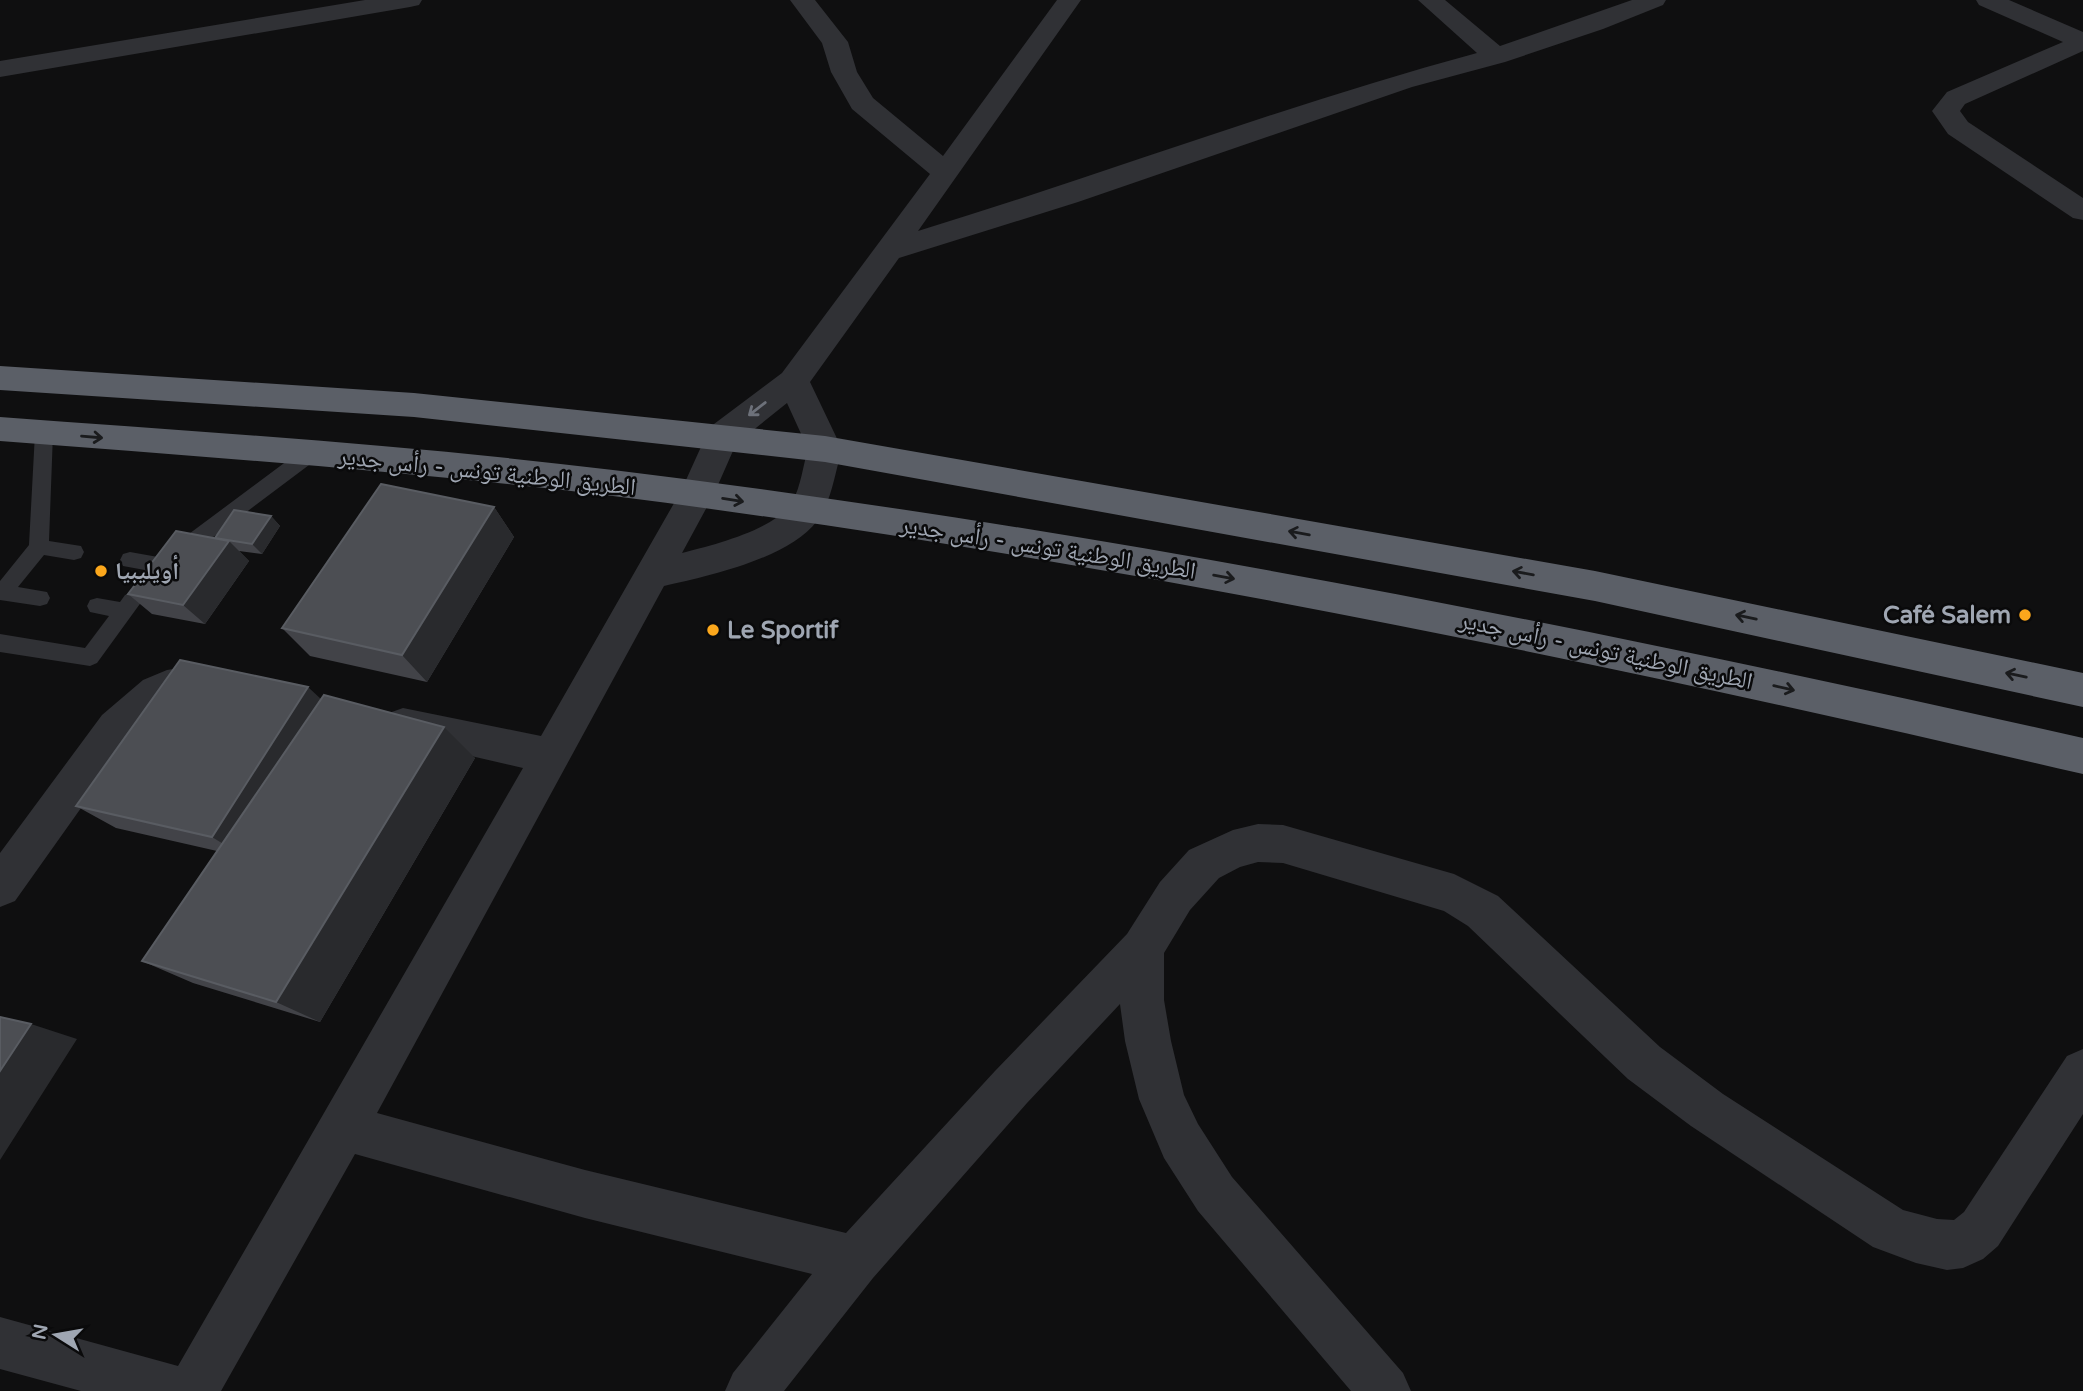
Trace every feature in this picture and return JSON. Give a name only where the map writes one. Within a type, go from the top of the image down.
[{"type":"highway","points":[[0,378],[414,405],[825,449],[1595,586],[2083,690]]},
{"type":"highway","name":"الطريق الوطنية تونس - رأس جدير","points":[[0,429],[505,471],[697,494],[953,530],[1344,598],[1758,682],[2083,755]]},
{"type":"street","points":[[0,69],[410,0]]},
{"type":"street","points":[[802,0],[835,41],[844,72],[862,103],[945,173]]},
{"type":"street","points":[[192,1391],[344,1127],[697,494],[722,436],[793,381],[1022,69],[1069,0]]},
{"type":"street","points":[[1430,0],[1496,56]]},
{"type":"street","points":[[888,251],[1068,195],[1391,85],[1496,56],[1594,24],[1654,0]]},
{"type":"street","points":[[1988,0],[2083,41]]},
{"type":"street","points":[[2083,41],[1956,98],[1946,111],[1958,128],[2083,211]]},
{"type":"street","points":[[652,574],[702,563],[777,534],[804,511],[825,449],[793,381]]},
{"type":"street","points":[[0,887],[116,727],[134,708],[173,683],[190,680],[243,691]]},
{"type":"street","points":[[363,717],[550,756]]},
{"type":"street","points":[[751,1391],[855,1260],[1011,1087],[1142,949],[1175,897],[1204,863],[1233,849],[1258,843],[1283,844],[1454,894],[1483,911],[1601,1025],[1644,1063],[1707,1110],[1890,1230],[1940,1244],[1963,1244],[1981,1229],[2083,1072]]},
{"type":"street","points":[[1142,949],[1142,1000],[1147,1041],[1162,1099],[1181,1141],[1215,1194],[1385,1391]]},
{"type":"street","points":[[344,1127],[585,1194],[855,1260]]},
{"type":"street","points":[[0,1343],[176,1391]]},
{"type":"lane","points":[[1,594],[39,547],[44,433]]},
{"type":"lane","points":[[0,643],[89,657],[161,565],[310,454]]},
{"type":"lane","points":[[39,547],[74,552]]},
{"type":"lane","points":[[130,560],[161,565]]},
{"type":"lane","points":[[1,594],[40,598]]},
{"type":"lane","points":[[97,606],[125,611]]},
{"type":"building","points":[[381,484],[494,507],[402,655],[282,628]]},
{"type":"building","points":[[234,510],[271,516],[252,544],[215,538]]},
{"type":"building","points":[[176,531],[229,541],[183,605],[128,594]]},
{"type":"building","points":[[180,660],[308,687],[212,837],[76,806]]},
{"type":"building","points":[[324,695],[444,727],[276,1002],[142,961]]},
{"type":"building","points":[[0,1017],[31,1024],[0,1071]]},
{"type":"place","name":"أويليبيا","points":[[101,571]]},
{"type":"place","name":"Café Salem","points":[[2025,615]]},
{"type":"place","name":"Le Sportif","points":[[713,630]]}]
